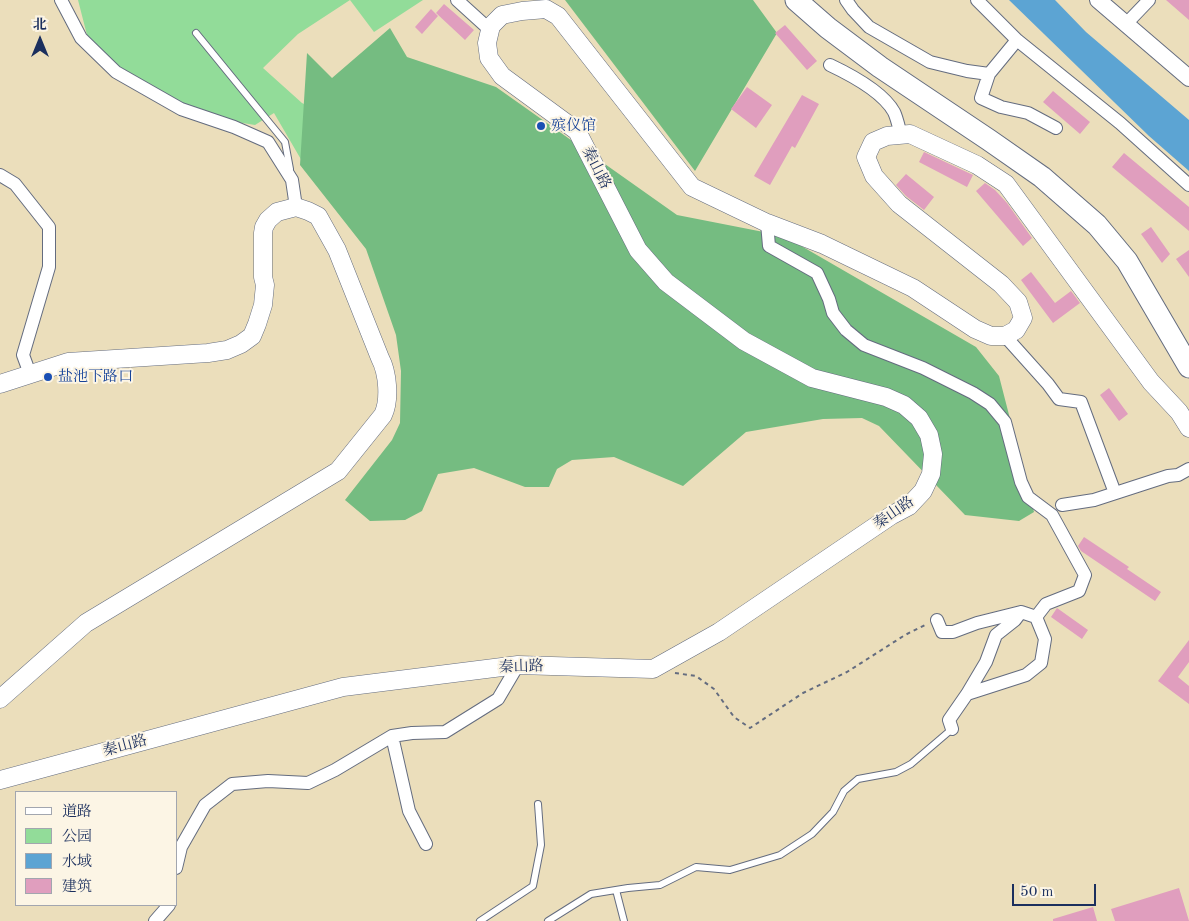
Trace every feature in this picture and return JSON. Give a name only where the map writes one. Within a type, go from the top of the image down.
[{"type":"highway","points":[[796,0],[828,28],[880,67],[1042,177],[1097,225],[1127,261],[1189,367]]},
{"type":"highway","points":[[811,0],[886,59],[1048,170],[1104,218],[1136,256],[1189,347]]},
{"type":"main road","points":[[490,30],[491,26],[502,15],[546,9],[558,16],[692,187],[767,223],[822,244],[913,288],[974,329],[991,336],[1006,336],[1016,330],[1023,318],[1018,302],[1001,284],[899,204],[874,176],[866,157],[873,142],[887,136],[910,134],[977,165],[1006,184],[1151,382],[1179,412],[1189,428]]},
{"type":"main road","name":"秦山路","points":[[0,780],[343,687],[518,665],[653,668],[720,632],[892,515],[909,506],[923,491],[931,474],[933,454],[929,435],[919,418],[904,405],[886,397],[812,378],[744,340],[666,282],[638,250],[577,131],[502,76],[489,58],[487,43],[490,30]]},
{"type":"main road","points":[[0,384],[68,362],[208,353],[227,350],[241,344],[252,336],[262,305],[265,285],[263,277],[264,227],[268,220],[278,212],[296,207],[318,216],[337,250],[383,364],[388,391],[386,409],[383,415],[338,470],[86,623],[0,699]]},
{"type":"street","points":[[61,0],[81,38],[116,72],[181,110],[234,127],[268,142],[292,180],[296,207]]},
{"type":"street","points":[[457,0],[490,30]]},
{"type":"street","points":[[846,0],[870,27],[930,62],[966,71],[989,74]]},
{"type":"street","points":[[977,0],[1017,40],[1120,123],[1189,185]]},
{"type":"street","points":[[1098,0],[1189,78]]},
{"type":"street","points":[[1126,24],[1148,0]]},
{"type":"street","points":[[1017,40],[989,74],[981,98],[1001,107],[1028,113],[1056,128]]},
{"type":"street","points":[[830,65],[848,73],[881,96],[894,112],[901,135]]},
{"type":"street","points":[[0,175],[15,184],[49,227],[49,267],[23,356],[30,374]]},
{"type":"street","points":[[767,223],[769,246],[817,273],[833,313],[846,330],[864,345],[923,368],[973,393],[990,404],[1005,422],[1021,482],[1028,497],[1052,515],[1085,575],[1079,591],[1046,604],[1036,617]]},
{"type":"street","points":[[1006,336],[1059,399],[1081,402],[1115,493]]},
{"type":"street","points":[[1062,505],[1094,500],[1168,476],[1178,475],[1189,469]]},
{"type":"street","points":[[952,729],[949,720],[968,694],[986,662],[996,635],[1015,620],[1021,612]]},
{"type":"street","points":[[937,620],[942,632],[953,632],[1021,612],[1036,617],[1045,639],[1041,663],[1026,675],[968,694]]},
{"type":"street","points":[[178,860],[181,847],[205,805],[232,784],[268,781],[308,783],[335,770],[392,736],[445,732],[498,699],[518,665]]},
{"type":"street","points":[[392,736],[409,811],[426,844]]},
{"type":"street","points":[[155,921],[168,906]]},
{"type":"lane","points":[[196,33],[285,142],[292,180]]},
{"type":"lane","points":[[548,921],[591,894],[660,885],[696,867],[730,870],[780,856],[812,834],[834,812],[844,791],[858,779],[896,772],[911,764],[952,729]]},
{"type":"lane","points":[[480,921],[532,886],[541,845],[538,804]]},
{"type":"lane","points":[[616,890],[624,921]]},
{"type":"path","points":[[653,668],[696,676],[714,689],[734,717],[750,728],[803,693],[848,672],[905,635],[937,620]]},
{"type":"green space","points":[[78,0],[350,0],[298,34],[263,68],[302,103],[430,166],[306,168],[274,113],[255,125],[205,117],[181,109],[103,56],[87,35]]},
{"type":"green space","points":[[350,0],[423,0],[374,32]]},
{"type":"green space","points":[[565,0],[753,0],[777,33],[695,171]]},
{"type":"green space","points":[[390,28],[407,57],[496,87],[677,215],[784,236],[976,347],[999,376],[1034,512],[1019,521],[965,515],[879,426],[862,418],[823,419],[746,432],[683,486],[614,457],[572,460],[557,469],[549,487],[525,487],[474,468],[438,474],[422,511],[405,520],[370,521],[345,500],[392,440],[400,423],[401,371],[396,335],[366,249],[300,165],[307,53],[332,78]]},
{"type":"water","points":[[1009,0],[1055,0],[1086,32],[1189,120],[1189,171],[1149,136]]},
{"type":"building","points":[[1166,0],[1189,0],[1189,20]]},
{"type":"building","points":[[444,4],[474,30],[465,40],[436,13]]},
{"type":"building","points":[[431,9],[438,16],[422,34],[415,27]]},
{"type":"building","points":[[785,25],[817,61],[807,70],[775,33]]},
{"type":"building","points":[[747,87],[772,105],[756,128],[731,109]]},
{"type":"building","points":[[1053,91],[1090,122],[1080,134],[1043,102]]},
{"type":"building","points":[[802,95],[819,104],[795,148],[792,146],[770,185],[754,176]]},
{"type":"building","points":[[924,152],[973,175],[967,187],[919,162]]},
{"type":"building","points":[[1124,153],[1189,207],[1189,231],[1112,167]]},
{"type":"building","points":[[906,174],[934,197],[924,210],[906,196],[896,185]]},
{"type":"building","points":[[985,183],[995,190],[1007,203],[1032,238],[1023,246],[976,191]]},
{"type":"building","points":[[1151,227],[1170,254],[1162,263],[1141,234]]},
{"type":"building","points":[[1189,250],[1189,277],[1176,259]]},
{"type":"building","points":[[1031,272],[1055,303],[1071,291],[1080,303],[1053,323],[1021,280]]},
{"type":"building","points":[[1109,388],[1128,414],[1119,421],[1100,395]]},
{"type":"building","points":[[1084,537],[1129,567],[1127,569],[1161,592],[1155,601],[1081,551],[1078,546]]},
{"type":"building","points":[[1057,608],[1088,630],[1082,639],[1051,617]]},
{"type":"building","points":[[1189,640],[1189,662],[1178,677],[1189,686],[1189,704],[1158,681]]},
{"type":"building","points":[[1179,888],[1189,921],[1115,921],[1111,909]]},
{"type":"building","points":[[1093,907],[1097,921],[1053,921],[1053,919]]},
{"type":"place","name":"殡仪馆","points":[[541,126]]},
{"type":"place","name":"盐池下路口","points":[[48,377]]}]
